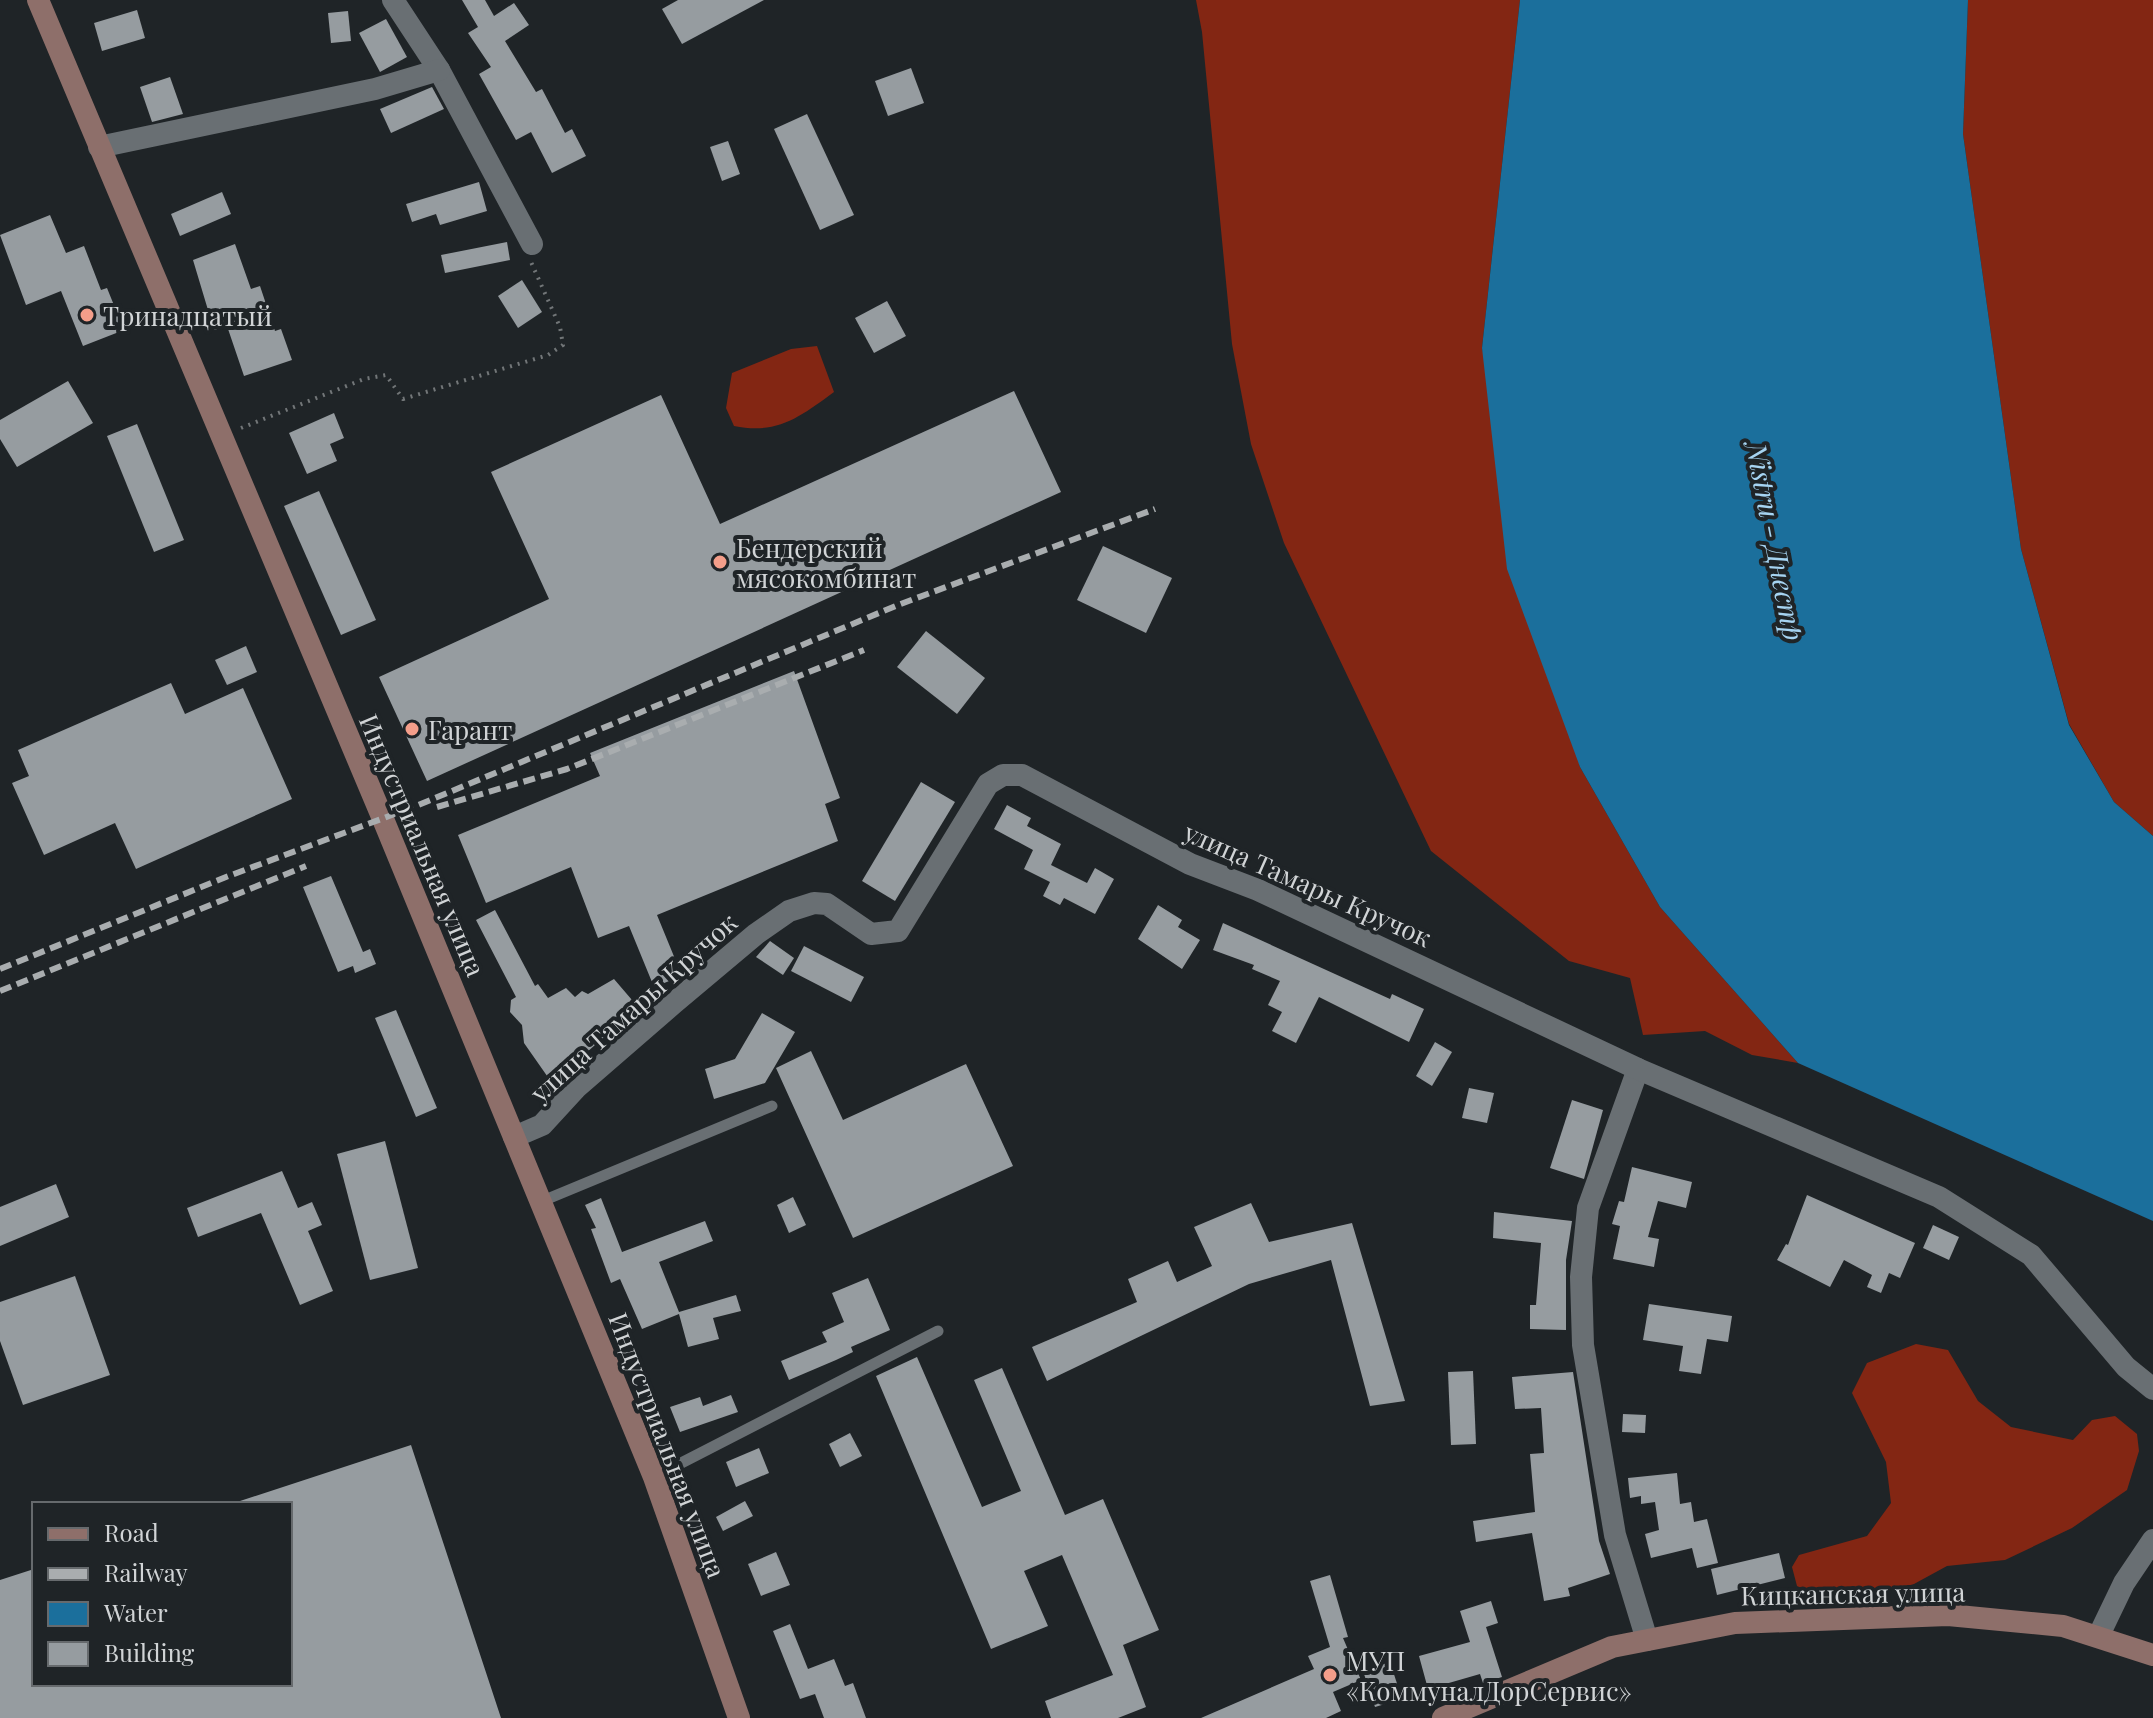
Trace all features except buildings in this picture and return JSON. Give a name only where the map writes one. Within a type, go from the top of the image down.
[{"type":"main road","name":"Индустриальная улица","points":[[38,0],[654,1477],[739,1718]]},
{"type":"main road","name":"Кицканская улица","points":[[1443,1718],[1612,1647],[1735,1623],[1948,1615],[2063,1626],[2099,1635],[2153,1655]]},
{"type":"street","points":[[393,0],[439,70],[532,244]]},
{"type":"street","points":[[99,147],[375,89],[439,70]]},
{"type":"street","name":"улица Тамары Кручок","points":[[514,1137],[542,1125],[576,1088],[674,1003],[756,934],[789,911],[814,903],[827,904],[871,934],[898,931],[988,784],[1012,774],[1033,779],[1190,864],[1258,890],[1638,1069],[1939,1197],[2031,1255],[2126,1367],[2153,1389]]},
{"type":"street","points":[[1638,1069],[1588,1208],[1581,1277],[1583,1345],[1615,1535],[1647,1640]]},
{"type":"street","points":[[2099,1635],[2124,1583],[2153,1540]]},
{"type":"lane","points":[[540,1202],[772,1106]]},
{"type":"lane","points":[[654,1477],[938,1331]]},
{"type":"path","points":[[220,436],[364,379],[386,375],[403,399],[548,355],[563,345],[531,268],[532,244]]},
{"type":"shaded area","points":[[1196,0],[1520,0],[1482,348],[1580,767],[1660,907],[1798,1063],[1752,1055],[1705,1031],[1643,1035],[1630,978],[1569,961],[1431,851],[1284,543],[1251,444],[1232,344],[1202,32]]},
{"type":"shaded area","points":[[1968,0],[2153,0],[2153,836],[2114,802],[2069,724],[2021,549],[1963,134]]},
{"type":"shaded area","points":[[817,346],[834,392],[799,416],[776,426],[734,426],[726,408],[732,373],[791,349]]},
{"type":"shaded area","points":[[1916,1344],[1948,1350],[1978,1401],[2011,1427],[2073,1440],[2092,1420],[2115,1416],[2137,1434],[2139,1451],[2127,1490],[2072,1528],[2005,1560],[1947,1566],[1914,1584],[1883,1593],[1819,1596],[1797,1586],[1792,1567],[1799,1555],[1867,1536],[1891,1503],[1886,1462],[1852,1393],[1867,1363]]},
{"type":"water","name":"Nistru - Днестр","points":[[1520,0],[1968,0],[1963,134],[2021,549],[2069,725],[2114,802],[2153,836],[2153,1221],[1798,1063],[1660,907],[1580,767],[1507,569],[1482,348]]},
{"type":"railway","points":[[0,969],[226,877],[416,806],[898,605],[1155,509]]},
{"type":"railway","points":[[437,807],[567,769],[864,650]]},
{"type":"railway","points":[[0,991],[306,866]]},
{"type":"place","name":"Тринадцатый","points":[[87,315]]},
{"type":"place","name":"Бендерский мясокомбинат","points":[[720,562]]},
{"type":"place","name":"Гарант","points":[[412,729]]},
{"type":"place","name":"МУП «КоммуналДорСервис»","points":[[1330,1675]]}]
